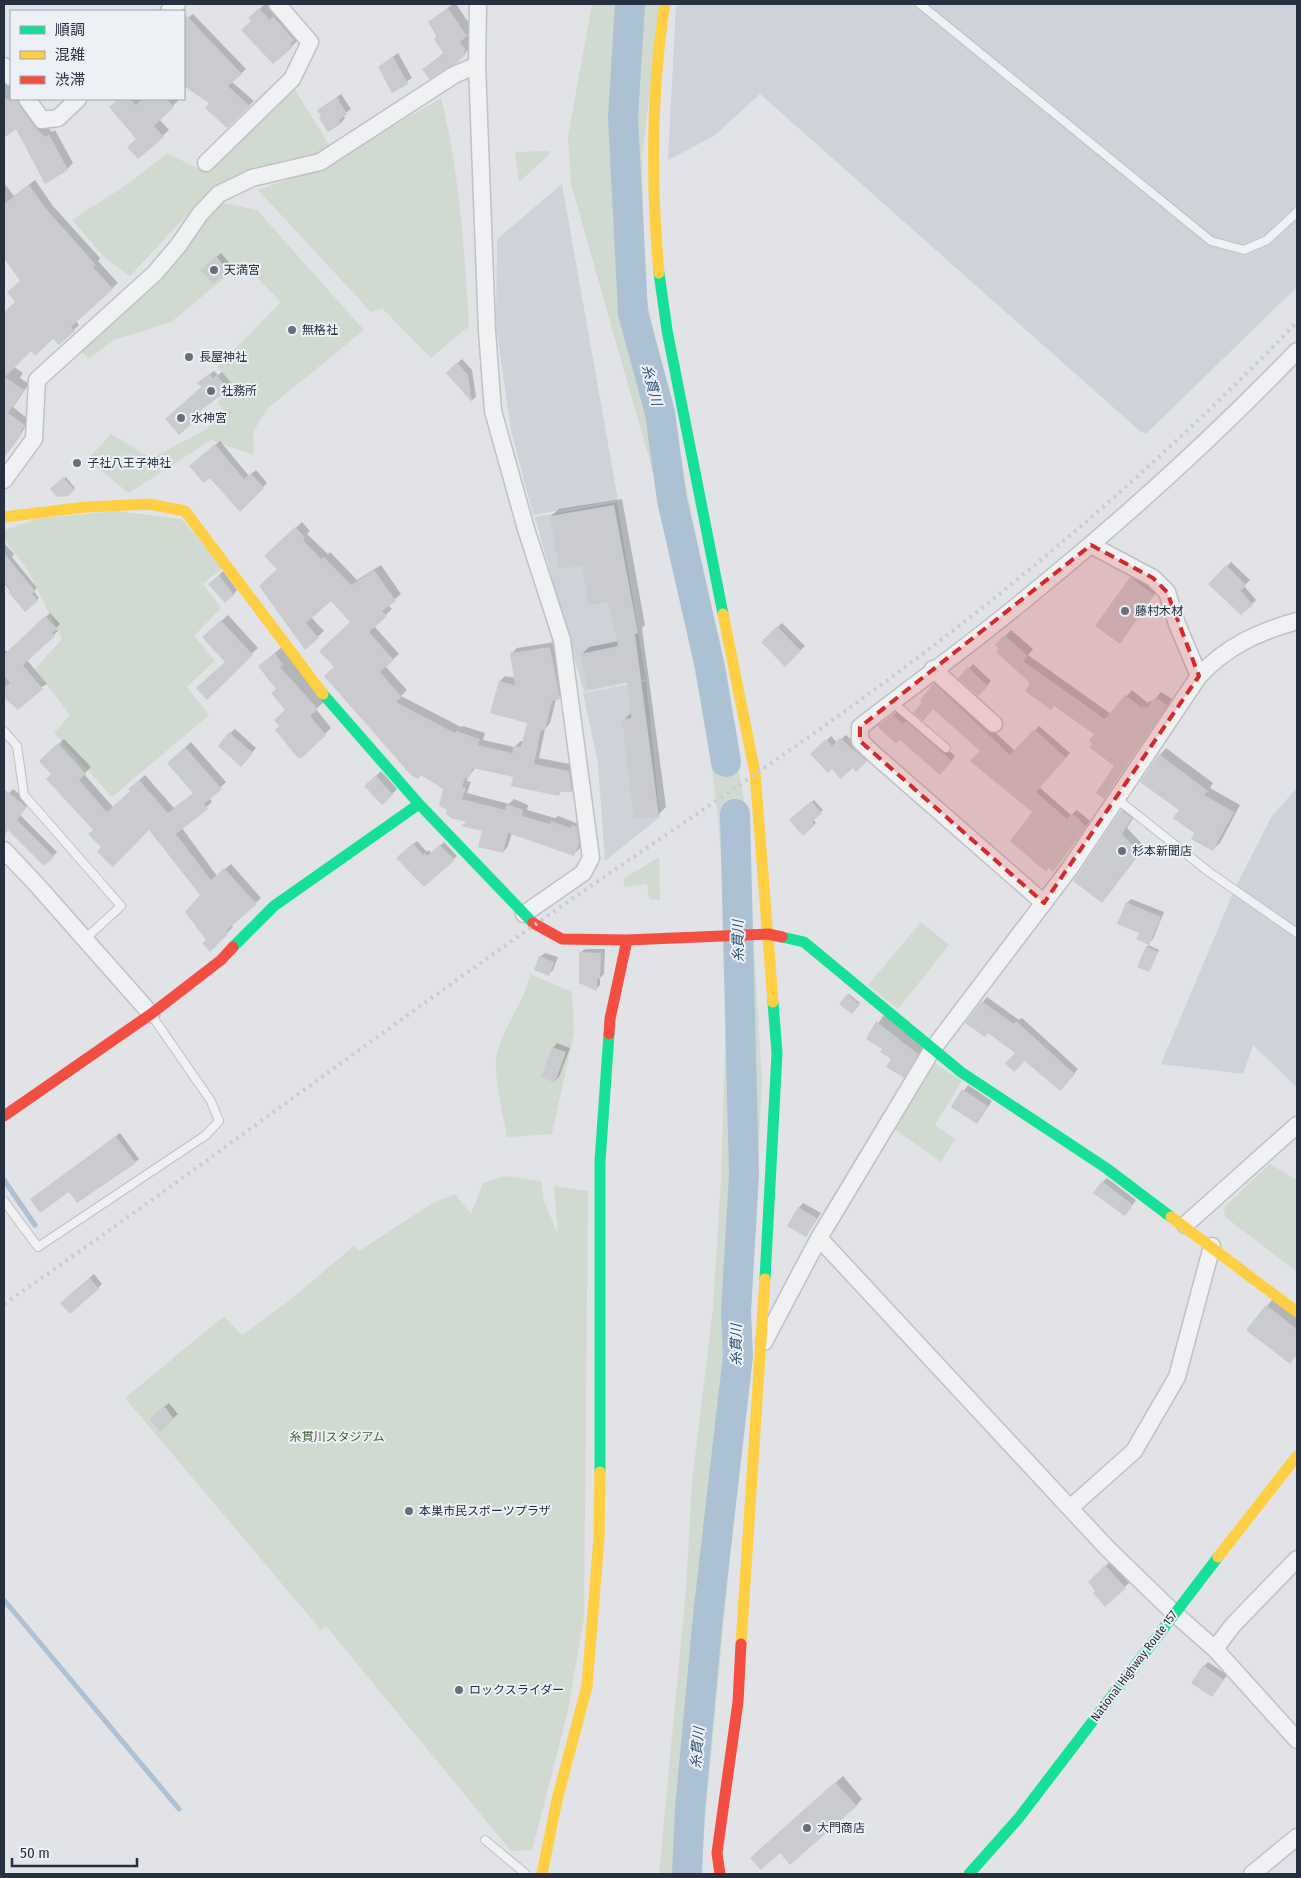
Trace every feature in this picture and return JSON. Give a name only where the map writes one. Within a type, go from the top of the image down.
[{"type":"main road","points":[[665,4],[660,30],[653,178],[656,262],[670,349],[755,773],[777,1053],[762,1347],[741,1625],[738,1702],[717,1853],[720,1874]]},
{"type":"main road","points":[[4,517],[86,507],[149,504],[184,512],[240,583],[312,682],[418,804],[535,925],[562,939],[627,940],[768,934],[804,942],[960,1072],[1106,1168],[1185,1225],[1297,1312]]},
{"type":"main road","points":[[4,1116],[151,1014],[221,960],[274,906],[418,804]]},
{"type":"main road","points":[[542,1874],[558,1800],[587,1686],[599,1538],[602,1283],[600,1161],[610,1019],[627,940]]},
{"type":"main road","name":"National Highway Route 157","points":[[969,1874],[1018,1819],[1174,1613],[1297,1456]]},
{"type":"street","points":[[206,163],[292,79],[310,42],[277,4]]},
{"type":"street","points":[[478,4],[477,65],[493,411],[526,529],[562,640],[591,858],[583,873],[524,914]]},
{"type":"street","points":[[4,480],[34,439],[37,380],[155,273],[178,246],[200,214],[219,194],[252,178],[320,162],[454,75],[477,65]]},
{"type":"street","points":[[28,100],[42,120],[58,118],[77,100]]},
{"type":"street","points":[[1044,903],[860,740],[860,727],[1032,594],[1091,545],[1255,395],[1297,351]]},
{"type":"street","points":[[1091,545],[1153,578],[1167,592],[1177,624],[1199,676]]},
{"type":"street","points":[[762,1347],[819,1238],[932,1050],[1044,903],[1117,799],[1199,676],[1211,663],[1239,642],[1297,621]]},
{"type":"street","points":[[933,670],[994,724]]},
{"type":"street","points":[[4,850],[151,1014]]},
{"type":"street","points":[[1185,1225],[1297,1125]]},
{"type":"street","points":[[819,1238],[1107,1548],[1174,1613],[1215,1649],[1297,1740]]},
{"type":"street","points":[[1070,1508],[1134,1451],[1177,1378],[1212,1246]]},
{"type":"street","points":[[1215,1649],[1233,1625],[1297,1559]]},
{"type":"street","points":[[1252,1874],[1297,1837]]},
{"type":"lane","points":[[920,4],[1211,241],[1244,250],[1267,240],[1297,212]]},
{"type":"lane","points":[[892,702],[946,748]]},
{"type":"lane","points":[[4,731],[17,746],[24,796],[121,906],[85,939]]},
{"type":"lane","points":[[1117,799],[1209,872],[1297,934]]},
{"type":"lane","points":[[4,1201],[38,1246],[206,1135],[219,1121],[211,1101],[151,1014]]},
{"type":"lane","points":[[485,1840],[526,1874]]},
{"type":"highlighted area","points":[[1091,545],[1153,578],[1167,592],[1199,676],[1044,903],[860,741],[860,727]]},
{"type":"shaded area","points":[[676,4],[1297,4],[1297,287],[1147,433],[1141,432],[760,94],[714,136],[668,160]]},
{"type":"shaded area","points":[[562,184],[618,500],[533,515],[511,430],[496,326],[497,239]]},
{"type":"shaded area","points":[[617,502],[646,679],[584,692],[535,517]]},
{"type":"shaded area","points":[[646,681],[660,817],[605,861],[598,764],[583,693]]},
{"type":"shaded area","points":[[1297,788],[1297,1088],[1253,1045],[1243,1074],[1161,1064],[1236,886],[1272,816]]},
{"type":"green space","points":[[592,4],[660,4],[642,157],[645,290],[714,621],[746,814],[762,1081],[748,1367],[700,1874],[659,1874],[686,1590],[692,1482],[713,1308],[721,1180],[728,945],[718,817],[708,737],[660,497],[571,184],[568,136]]},
{"type":"green space","points":[[294,88],[331,148],[316,159],[221,185],[186,216],[130,276],[107,260],[72,220],[132,181],[167,153],[203,171]]},
{"type":"green space","points":[[441,98],[457,183],[469,326],[431,358],[383,309],[371,312],[258,190],[319,169]]},
{"type":"green space","points":[[549,151],[549,155],[519,182],[515,152]]},
{"type":"green space","points":[[219,202],[257,210],[364,330],[267,409],[253,432],[254,455],[211,440],[129,493],[87,460],[111,434],[151,458],[202,432],[226,413],[217,402],[235,387],[217,367],[281,302],[243,263],[171,322],[114,340],[89,359],[79,349]]},
{"type":"green space","points":[[114,511],[181,519],[224,567],[203,584],[221,608],[194,636],[215,661],[187,687],[209,715],[112,797],[54,733],[70,715],[35,669],[62,639],[27,569],[4,539],[4,530],[37,519]]},
{"type":"green space","points":[[659,857],[660,900],[649,899],[647,884],[625,887],[623,879]]},
{"type":"green space","points":[[921,922],[949,945],[898,1009],[868,985]]},
{"type":"green space","points":[[530,974],[572,992],[574,1033],[552,1134],[507,1137],[497,1083],[497,1053],[504,1033],[524,994]]},
{"type":"green space","points":[[933,1062],[962,1081],[935,1125],[955,1139],[941,1162],[893,1128]]},
{"type":"green space","points":[[1270,1164],[1297,1180],[1297,1272],[1224,1216],[1225,1206]]},
{"type":"green space","name":"本巣市民スポーツプラザ","points":[[505,1176],[541,1181],[544,1201],[558,1234],[554,1186],[588,1191],[584,1618],[567,1715],[532,1850],[511,1851],[326,1626],[321,1630],[125,1398],[224,1316],[242,1335],[285,1304],[354,1246],[359,1251],[431,1204],[455,1194],[471,1214],[483,1183]]},
{"type":"building","points":[[259,8],[270,20],[273,16],[294,40],[290,44],[293,47],[273,64],[241,30],[251,21],[248,18]]},
{"type":"building","points":[[448,8],[467,36],[460,42],[466,50],[464,52],[465,55],[458,62],[429,79],[422,69],[444,54],[434,39],[437,36],[428,22]]},
{"type":"building","points":[[185,14],[242,74],[228,86],[250,106],[227,128],[205,108],[209,103],[185,87]]},
{"type":"building","points":[[393,56],[408,84],[392,93],[378,67]]},
{"type":"building","points":[[337,97],[347,114],[339,120],[341,124],[328,132],[319,118],[321,116],[317,110]]},
{"type":"building","points":[[4,99],[17,100],[34,126],[45,137],[49,134],[68,170],[45,184],[16,129],[4,138]]},
{"type":"building","points":[[117,100],[131,100],[136,105],[142,100],[168,100],[174,107],[154,126],[164,137],[138,159],[127,147],[136,139],[109,107]]},
{"type":"building","points":[[29,185],[48,211],[96,265],[93,267],[113,289],[71,327],[75,331],[59,345],[53,339],[35,356],[31,351],[5,377],[24,390],[8,413],[25,425],[20,432],[22,434],[4,458],[4,312],[15,302],[7,292],[20,281],[4,258],[4,204]]},
{"type":"building","name":"天満宮","points":[[216,256],[228,271],[213,284],[200,270]]},
{"type":"building","points":[[457,362],[468,375],[472,402],[446,373]]},
{"type":"building","points":[[209,374],[213,378],[217,375],[228,390],[195,415],[198,418],[179,435],[165,419],[201,387],[197,383]]},
{"type":"building","points":[[215,444],[244,479],[251,473],[264,488],[240,512],[210,478],[204,483],[189,466]]},
{"type":"building","points":[[63,477],[75,490],[68,496],[57,497],[50,489]]},
{"type":"building","points":[[614,505],[638,633],[635,634],[659,816],[634,819],[622,719],[631,718],[627,681],[588,690],[580,654],[618,646],[608,602],[589,605],[582,566],[559,569],[550,516]]},
{"type":"building","points":[[295,527],[305,537],[303,540],[321,559],[324,557],[351,585],[374,570],[396,601],[382,611],[387,616],[369,632],[394,660],[380,672],[402,697],[396,702],[455,733],[456,731],[480,739],[478,745],[512,753],[514,746],[521,747],[527,723],[490,713],[499,681],[515,685],[510,653],[550,647],[560,699],[552,701],[545,730],[541,730],[534,764],[569,771],[572,792],[560,792],[559,796],[511,786],[513,777],[473,768],[469,778],[465,778],[462,787],[466,788],[462,799],[505,810],[507,804],[523,810],[522,816],[550,824],[551,821],[571,828],[572,825],[577,827],[579,844],[574,856],[508,833],[503,853],[478,847],[482,831],[461,826],[466,822],[451,818],[446,814],[447,810],[439,806],[443,789],[421,775],[418,779],[411,775],[324,676],[334,667],[319,651],[350,622],[331,601],[306,623],[319,638],[305,650],[259,586],[277,569],[264,556]]},
{"type":"building","points":[[4,553],[35,591],[32,594],[38,601],[25,612],[8,592],[11,590],[4,582]]},
{"type":"building","points":[[1226,565],[1246,585],[1241,591],[1253,605],[1241,615],[1208,584]]},
{"type":"building","points":[[219,575],[234,595],[225,603],[208,584]]},
{"type":"building","name":"藤村木材","points":[[1130,577],[1154,595],[1120,644],[1095,626]]},
{"type":"building","points":[[45,616],[57,629],[52,633],[55,636],[23,665],[43,689],[18,710],[4,697],[4,688],[10,683],[4,676],[4,655]]},
{"type":"building","points":[[221,620],[253,655],[207,700],[196,688],[225,662],[202,637]]},
{"type":"building","points":[[777,626],[801,651],[785,667],[761,642]]},
{"type":"building","points":[[1004,635],[1028,656],[1023,661],[1105,719],[1125,695],[1142,708],[1143,706],[1147,708],[1155,697],[1167,705],[1104,799],[1096,793],[1114,766],[1089,747],[1092,744],[1089,741],[1094,734],[1054,706],[1051,710],[1025,691],[1030,683],[996,652],[999,649],[995,645]]},
{"type":"building","points":[[275,653],[283,665],[280,667],[318,709],[310,716],[326,735],[302,758],[298,758],[275,730],[279,726],[274,720],[285,710],[271,693],[276,689],[258,666]]},
{"type":"building","points":[[968,667],[988,686],[978,696],[958,678]]},
{"type":"building","points":[[934,683],[1010,755],[1034,729],[1066,758],[1036,792],[1067,819],[1072,813],[1086,826],[1053,872],[1049,868],[1046,872],[1010,841],[1032,812],[970,761],[980,751],[933,709],[923,721],[913,713],[922,702],[920,700]]},
{"type":"building","points":[[893,715],[903,724],[906,721],[952,761],[940,775],[900,740],[896,744],[877,726]]},
{"type":"building","points":[[229,732],[253,753],[241,767],[218,746]]},
{"type":"building","points":[[840,738],[867,761],[856,772],[853,768],[840,779],[832,769],[828,773],[810,754],[826,739],[832,746]]},
{"type":"building","points":[[58,743],[86,774],[79,780],[107,812],[139,780],[168,813],[193,793],[167,763],[185,747],[222,789],[204,804],[208,809],[176,834],[211,880],[224,868],[257,904],[226,931],[228,934],[210,952],[202,943],[206,940],[185,912],[200,895],[149,830],[113,867],[97,852],[101,847],[88,834],[93,830],[46,779],[51,774],[39,761]]},
{"type":"building","points":[[1159,754],[1208,791],[1204,795],[1234,812],[1213,851],[1191,839],[1194,833],[1173,818],[1179,810],[1140,782]]},
{"type":"building","points":[[376,775],[393,795],[382,805],[364,786]]},
{"type":"building","points":[[4,789],[27,807],[17,820],[54,857],[44,866],[8,830],[4,836]]},
{"type":"building","points":[[811,801],[822,813],[812,822],[815,825],[803,836],[789,820]]},
{"type":"building","points":[[1121,810],[1132,818],[1122,834],[1140,853],[1102,903],[1073,881]]},
{"type":"building","points":[[413,843],[423,855],[425,853],[427,856],[440,845],[455,860],[424,887],[396,858]]},
{"type":"building","points":[[1126,902],[1161,917],[1149,945],[1136,939],[1139,933],[1117,924]]},
{"type":"building","points":[[1146,946],[1158,952],[1149,972],[1137,967]]},
{"type":"building","points":[[579,952],[601,953],[600,979],[597,979],[597,991],[579,983]]},
{"type":"building","points":[[539,956],[554,962],[549,976],[534,970]]},
{"type":"building","points":[[847,994],[860,1005],[852,1014],[839,1004]]},
{"type":"building","points":[[982,1001],[1014,1024],[1016,1021],[1075,1074],[1060,1091],[1025,1061],[1014,1072],[1005,1063],[1015,1053],[988,1033],[985,1037],[965,1023]]},
{"type":"building","points":[[876,1021],[918,1054],[904,1078],[886,1067],[891,1059],[880,1052],[882,1049],[866,1039]]},
{"type":"building","points":[[552,1047],[566,1052],[555,1083],[541,1077]]},
{"type":"building","points":[[962,1089],[988,1106],[977,1124],[951,1107]]},
{"type":"building","points":[[116,1136],[136,1163],[77,1203],[69,1192],[40,1213],[30,1199]]},
{"type":"building","points":[[1102,1181],[1133,1205],[1125,1216],[1093,1193]]},
{"type":"building","points":[[798,1207],[817,1218],[806,1237],[787,1226]]},
{"type":"building","points":[[90,1278],[99,1289],[70,1314],[60,1303]]},
{"type":"building","points":[[1266,1305],[1297,1329],[1297,1355],[1290,1364],[1246,1330]]},
{"type":"building","points":[[164,1406],[174,1419],[160,1432],[149,1419]]},
{"type":"building","points":[[1105,1565],[1126,1588],[1105,1607],[1093,1593],[1096,1591],[1088,1582]]},
{"type":"building","points":[[1203,1665],[1224,1680],[1212,1697],[1191,1683]]},
{"type":"building","name":"大門商店","points":[[835,1782],[857,1806],[790,1865],[780,1853],[761,1870],[750,1858]]},
{"type":"waterway","name":"糸貫川","points":[[630,4],[623,117],[633,313],[660,413],[672,500],[710,667],[726,762]]},
{"type":"waterway","name":"糸貫川","points":[[687,1874],[690,1809],[708,1616],[738,1356],[736,1312],[744,1175],[735,814]]},
{"type":"waterway","points":[[4,1180],[35,1225]]},
{"type":"waterway","points":[[4,1600],[179,1809]]},
{"type":"railway","points":[[4,1304],[138,1210],[469,971],[799,744],[940,641],[994,599],[1099,511],[1200,418],[1297,322]]},
{"type":"traffic: fast","points":[[659,273],[667,330],[723,614]]},
{"type":"traffic: fast","points":[[323,694],[419,804],[533,923]]},
{"type":"traffic: fast","points":[[233,947],[274,906],[419,804]]},
{"type":"traffic: fast","points":[[782,937],[804,942],[961,1072],[1106,1168],[1171,1217]]},
{"type":"traffic: fast","points":[[765,1279],[777,1053],[773,1002]]},
{"type":"traffic: fast","points":[[600,1472],[600,1161],[609,1034]]},
{"type":"traffic: fast","points":[[969,1874],[1018,1819],[1218,1557]]},
{"type":"traffic: slow","points":[[659,273],[656,239],[654,138],[657,71],[665,4]]},
{"type":"traffic: slow","points":[[4,517],[86,507],[149,504],[185,511],[323,694]]},
{"type":"traffic: slow","points":[[723,614],[755,773],[773,1002]]},
{"type":"traffic: slow","points":[[1171,1217],[1297,1312]]},
{"type":"traffic: slow","points":[[741,1644],[765,1279]]},
{"type":"traffic: slow","points":[[1218,1557],[1297,1456]]},
{"type":"traffic: slow","points":[[542,1874],[557,1800],[587,1686],[599,1538],[600,1472]]},
{"type":"traffic: jam","points":[[533,923],[562,939],[627,940],[768,934],[782,937]]},
{"type":"traffic: jam","points":[[609,1034],[610,1019],[627,940]]},
{"type":"traffic: jam","points":[[4,1116],[151,1014],[221,960],[233,947]]},
{"type":"traffic: jam","points":[[720,1874],[717,1853],[738,1702],[741,1644]]},
{"type":"place","name":"天満宮","points":[[214,270]]},
{"type":"place","name":"無格社","points":[[292,330]]},
{"type":"place","name":"長屋神社","points":[[189,357]]},
{"type":"place","name":"社務所","points":[[211,391]]},
{"type":"place","name":"水神宮","points":[[181,418]]},
{"type":"place","name":"子社八王子神社","points":[[77,463]]},
{"type":"place","name":"藤村木材","points":[[1125,611]]},
{"type":"place","name":"杉本新聞店","points":[[1122,851]]},
{"type":"place","name":"本巣市民スポーツプラザ","points":[[409,1511]]},
{"type":"place","name":"ロックスライダー","points":[[459,1690]]},
{"type":"place","name":"大門商店","points":[[807,1828]]},
{"type":"park label","name":"糸貫川スタジアム","points":[[337,1437]]}]
